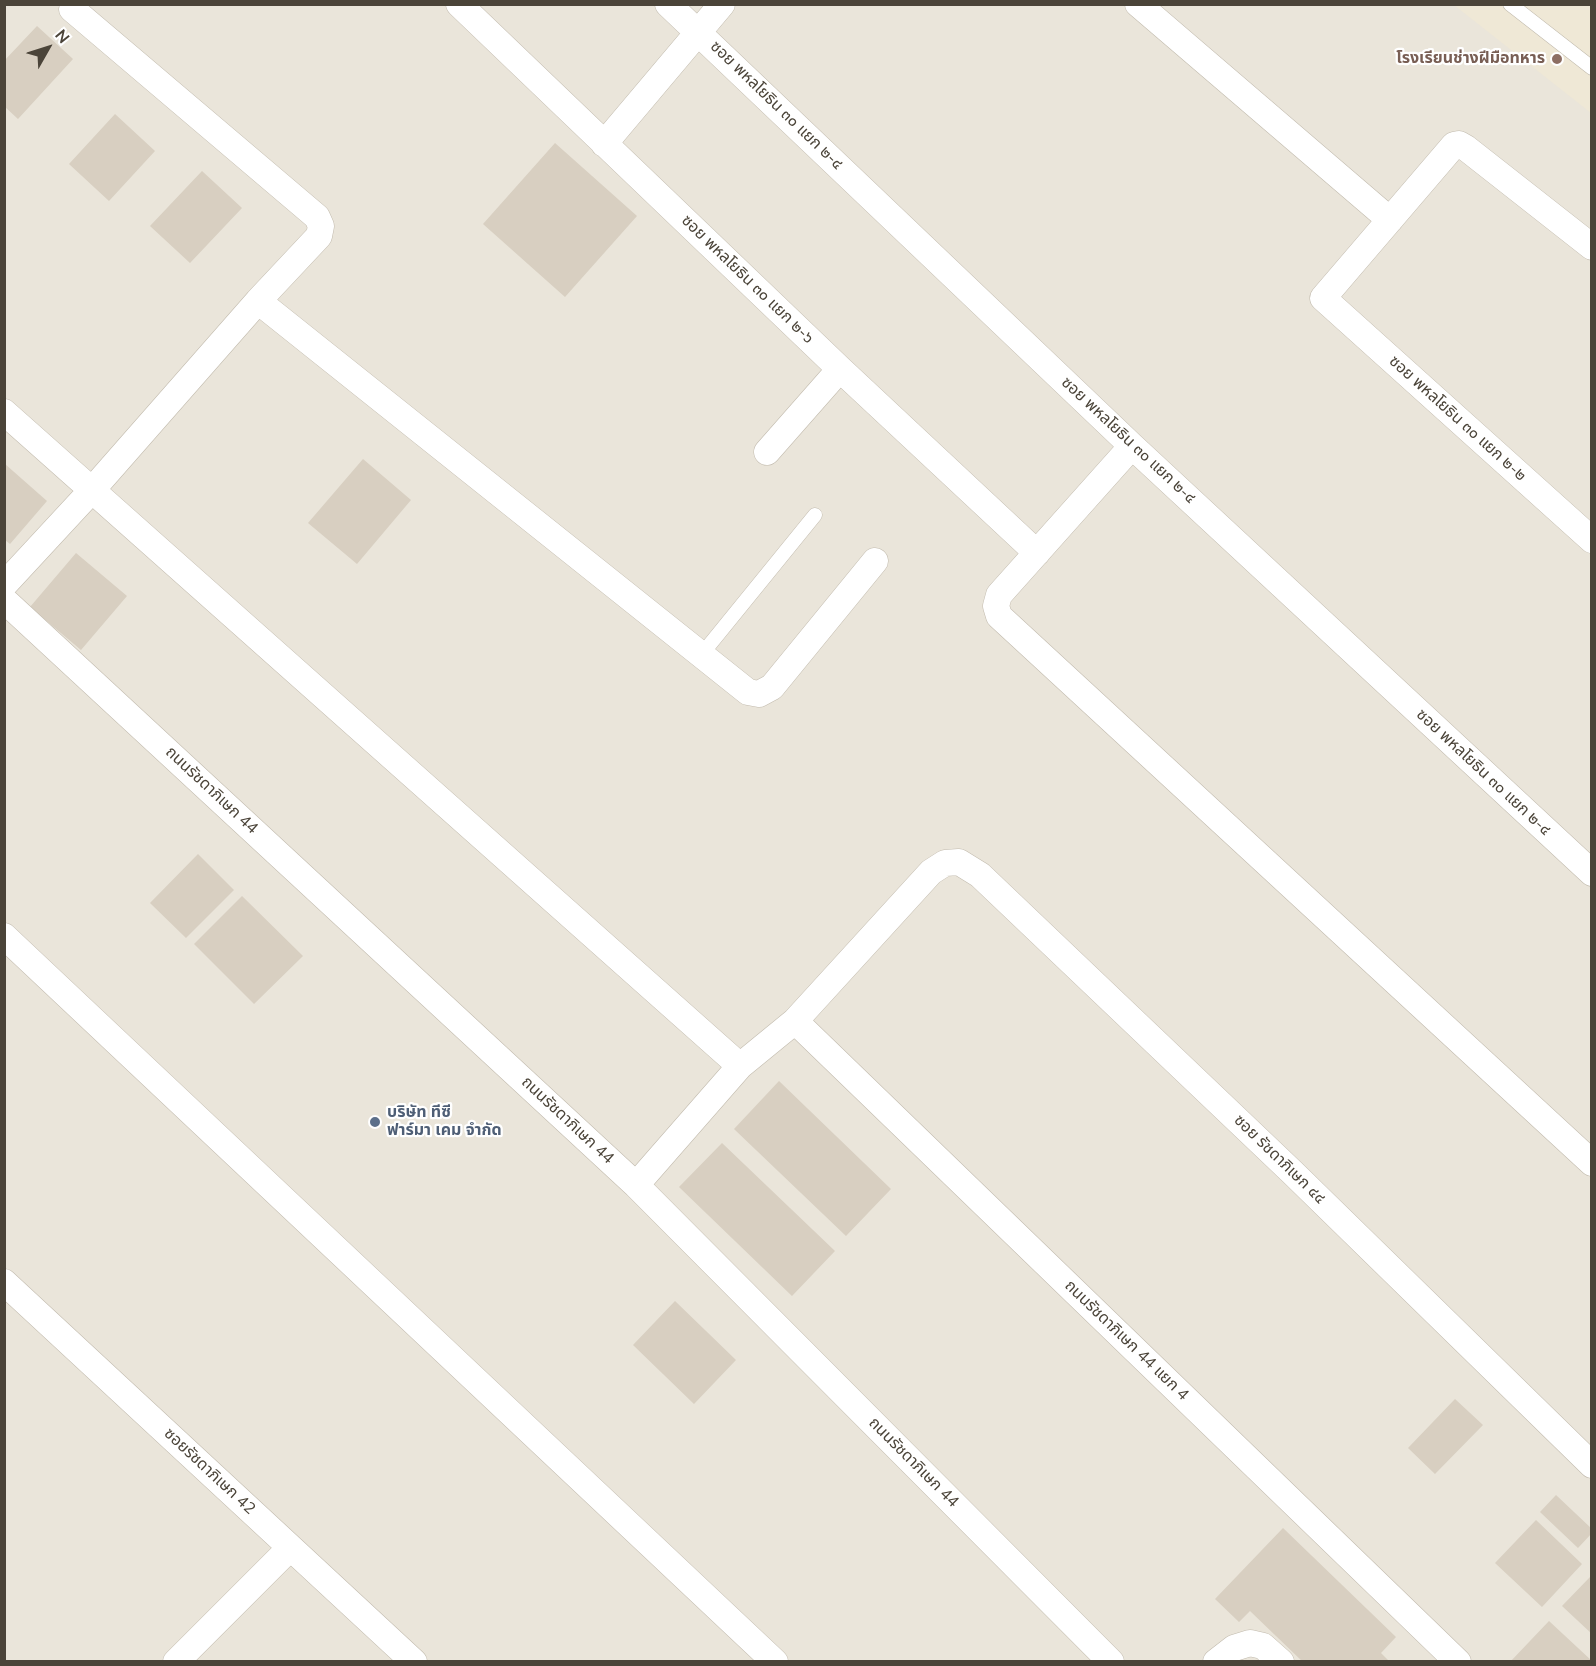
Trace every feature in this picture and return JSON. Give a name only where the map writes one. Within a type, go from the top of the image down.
[{"type":"street","name":"ซอย พหลโยธิน ๓๐ แยก ๒-๖","points":[[459,4],[840,369],[1037,553]]},
{"type":"street","name":"ซอย พหลโยธิน ๓๐ แยก ๒-๔","points":[[668,4],[1132,446],[1592,873]]},
{"type":"street","points":[[604,144],[722,4]]},
{"type":"street","points":[[1138,4],[1390,220],[1454,146],[1459,144],[1592,247]]},
{"type":"street","points":[[4,585],[319,236],[321,226],[317,217],[72,9]]},
{"type":"street","name":"ซอย พหลโยธิน ๓๐ แยก ๒-๒","points":[[1390,220],[1323,298],[1592,540]]},
{"type":"street","points":[[258,301],[748,692],[759,694],[772,687],[875,561]]},
{"type":"street","points":[[767,452],[840,369]]},
{"type":"street","points":[[4,412],[740,1066]]},
{"type":"street","points":[[1132,446],[999,595],[996,606],[999,616],[1592,1163]]},
{"type":"street","name":"ถนนรัชดาภิเษก 44","points":[[4,600],[636,1185],[1111,1662]]},
{"type":"street","name":"ซอย รัชดาภิเษก ๔๔","points":[[795,1021],[932,872],[945,863],[959,862],[980,875],[1292,1172],[1592,1466]]},
{"type":"street","points":[[4,936],[775,1662]]},
{"type":"street","points":[[636,1185],[740,1066],[795,1021]]},
{"type":"street","name":"ถนนรัชดาภิเษก 44 แยก 4","points":[[795,1021],[1458,1662]]},
{"type":"street","name":"ซอยรัชดาภิเษก 42","points":[[4,1282],[414,1662]]},
{"type":"street","points":[[176,1662],[290,1548]]},
{"type":"street","points":[[1216,1662],[1234,1648],[1250,1643],[1263,1646],[1281,1662]]},
{"type":"lane","points":[[1510,4],[1592,68]]},
{"type":"lane","points":[[702,654],[815,515]]},
{"type":"shaded area","points":[[5,5],[1591,5],[1591,1661],[5,1661]]},
{"type":"shaded area","name":"โรงเรียนช่างฝีมือทหาร","points":[[1454,5],[1591,5],[1591,113]]},
{"type":"building","points":[[37,26],[73,59],[18,119],[4,106],[4,61]]},
{"type":"building","points":[[115,114],[155,151],[109,201],[69,164]]},
{"type":"building","points":[[555,143],[637,216],[565,297],[483,224]]},
{"type":"building","points":[[202,171],[242,208],[190,263],[150,226]]},
{"type":"building","points":[[363,459],[411,500],[357,564],[308,523]]},
{"type":"building","points":[[5,464],[47,501],[10,544],[5,540]]},
{"type":"building","points":[[76,553],[127,596],[81,650],[30,607]]},
{"type":"building","points":[[198,854],[234,890],[186,938],[150,903]]},
{"type":"building","points":[[242,896],[303,956],[254,1004],[194,944]]},
{"type":"building","points":[[779,1081],[891,1189],[846,1236],[734,1129]]},
{"type":"building","points":[[722,1143],[835,1251],[792,1296],[679,1187]]},
{"type":"building","points":[[675,1301],[736,1360],[694,1404],[633,1345]]},
{"type":"building","points":[[1455,1399],[1483,1425],[1435,1474],[1408,1448]]},
{"type":"building","points":[[1556,1495],[1592,1529],[1592,1533],[1578,1548],[1540,1512]]},
{"type":"building","points":[[1536,1520],[1582,1564],[1542,1607],[1495,1563]]},
{"type":"building","points":[[1283,1528],[1396,1637],[1381,1653],[1390,1662],[1303,1662],[1250,1611],[1239,1622],[1215,1599]]},
{"type":"building","points":[[1590,1577],[1592,1578],[1592,1634],[1562,1606]]},
{"type":"building","points":[[1549,1621],[1592,1661],[1592,1662],[1510,1662]]},
{"type":"place","name":"โรงเรียนช่างฝีมือทหาร","points":[[1557,59]]},
{"type":"place","name":"บริษัท ทีซี ฟาร์มา เคม จำกัด","points":[[375,1122]]}]
